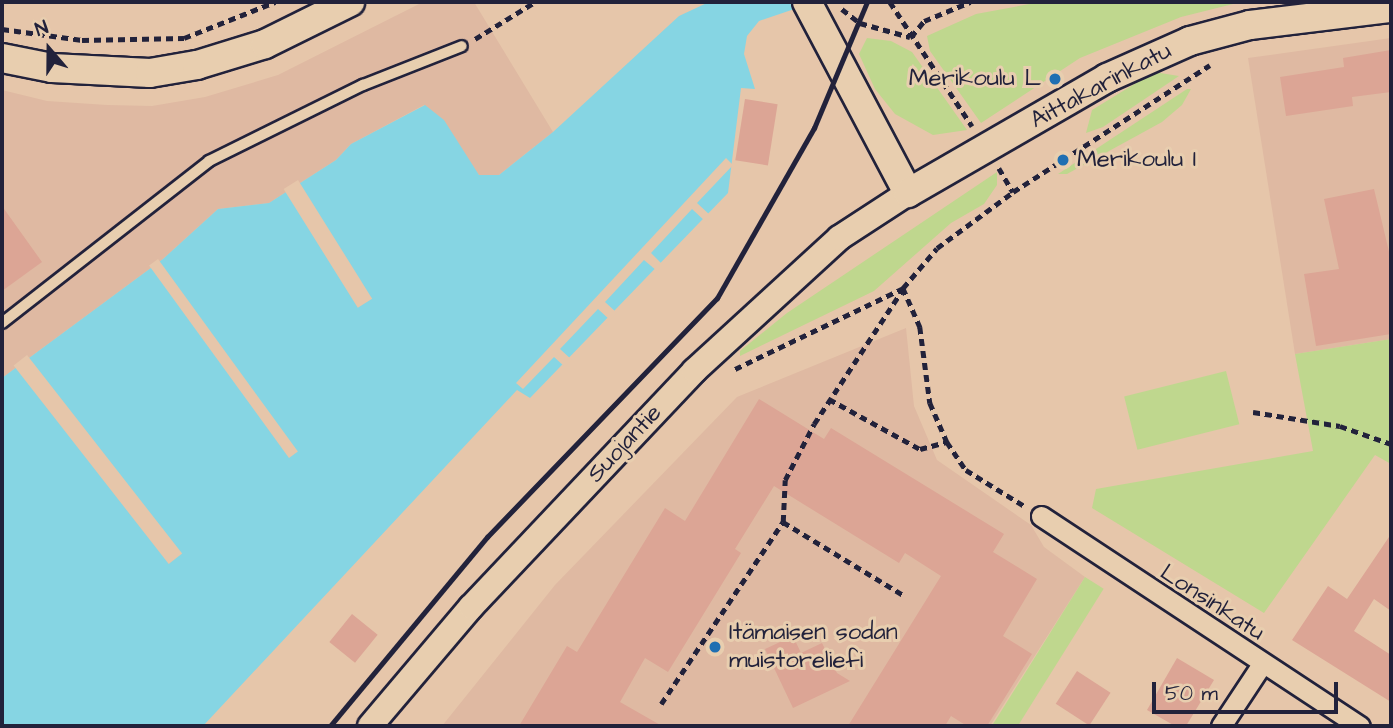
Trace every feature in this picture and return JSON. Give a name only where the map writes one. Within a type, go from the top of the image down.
[{"type":"main road","points":[[2,58],[51,68],[150,73],[197,65],[265,44],[350,2]]},
{"type":"main road","points":[[818,6],[908,193]]},
{"type":"main road","name":"Aittakarinkatu","points":[[908,193],[1107,78],[1191,40],[1250,25],[1391,8]]},
{"type":"street","name":"Suojantie","points":[[370,726],[471,607],[694,371],[839,238],[908,193]]},
{"type":"street","name":"Lonsinkatu","points":[[1041,516],[1360,726]]},
{"type":"street","points":[[1221,726],[1262,664]]},
{"type":"lane","points":[[2,323],[209,161],[363,85],[462,46]]},
{"type":"path","points":[[2,29],[82,40],[184,38],[275,2]]},
{"type":"path","points":[[462,46],[535,2]]},
{"type":"path","points":[[890,2],[988,149],[1013,192]]},
{"type":"path","points":[[911,37],[924,22],[970,2]]},
{"type":"path","points":[[818,6],[860,23],[911,37]]},
{"type":"path","points":[[661,704],[783,522],[785,480],[829,399],[903,288],[937,248],[1013,192],[1216,62]]},
{"type":"path","points":[[726,374],[775,346],[830,327],[903,288]]},
{"type":"path","points":[[903,288],[920,327],[930,403],[947,442],[966,470],[1041,516]]},
{"type":"path","points":[[829,399],[920,449],[947,442]]},
{"type":"path","points":[[1253,412],[1340,426],[1391,444]]},
{"type":"path","points":[[783,522],[903,595]]},
{"type":"shaded area","points":[[423,2],[474,2],[553,132],[499,175],[479,175],[424,105],[351,144],[336,160],[269,203],[218,209],[163,259],[2,378],[2,90],[47,101],[107,105],[152,106],[205,97],[278,75]]},
{"type":"shaded area","points":[[1391,38],[1391,339],[1295,354],[1248,58]]},
{"type":"shaded area","points":[[906,328],[914,406],[937,460],[1031,525],[1044,547],[1085,577],[990,726],[442,726],[555,585],[737,397]]},
{"type":"green space","points":[[1040,2],[1233,4],[1181,17],[1080,58],[981,123],[930,51],[927,36],[976,14]]},
{"type":"green space","points":[[867,38],[891,41],[912,52],[967,130],[933,135],[895,114],[875,89],[859,54]]},
{"type":"green space","points":[[1154,72],[1179,76],[1103,127],[1086,133],[1092,110]]},
{"type":"green space","points":[[1187,89],[1191,89],[1182,105],[1162,122],[1067,174],[1058,174]]},
{"type":"green space","points":[[997,172],[997,185],[984,204],[951,223],[874,291],[740,356],[740,351],[787,313]]},
{"type":"green space","points":[[1391,339],[1391,464],[1375,455],[1264,613],[1092,508],[1096,489],[1313,451],[1295,354]]},
{"type":"green space","points":[[1226,371],[1239,424],[1137,450],[1124,396]]},
{"type":"green space","points":[[1085,577],[1104,589],[1018,726],[992,726]]},
{"type":"water","points":[[709,2],[815,2],[759,21],[747,36],[744,54],[755,89],[741,88],[728,193],[530,398],[517,390],[203,726],[2,726],[2,378],[163,259],[218,209],[269,203],[336,160],[351,144],[425,105],[444,120],[479,175],[499,175],[553,132],[679,16]]},
{"type":"pier","points":[[726,158],[733,165],[697,203],[711,216],[706,222],[692,209],[651,253],[663,265],[657,271],[644,260],[605,302],[617,313],[610,320],[598,309],[560,349],[572,360],[565,367],[554,357],[523,389],[516,383]]},
{"type":"pier","points":[[298,180],[372,299],[358,308],[284,189]]},
{"type":"pier","points":[[158,259],[298,452],[289,458],[149,265]]},
{"type":"pier","points":[[27,355],[182,554],[169,564],[14,365]]},
{"type":"building","points":[[1391,50],[1391,92],[1352,97],[1353,106],[1286,116],[1280,77],[1344,67],[1343,58]]},
{"type":"building","points":[[745,99],[778,104],[768,165],[735,160]]},
{"type":"building","points":[[1374,189],[1391,260],[1391,334],[1316,346],[1304,274],[1339,269],[1324,199]]},
{"type":"building","points":[[2,206],[42,262],[2,291]]},
{"type":"building","points":[[759,399],[824,439],[831,428],[1004,534],[993,552],[1037,579],[1003,636],[1032,654],[987,726],[967,726],[951,716],[945,726],[848,726],[941,576],[905,553],[899,563],[774,486],[735,549],[741,553],[668,672],[645,658],[620,702],[662,726],[519,726],[567,646],[577,652],[665,508],[685,521]]},
{"type":"building","points":[[1391,534],[1391,611],[1374,599],[1354,631],[1391,655],[1391,702],[1292,640],[1328,586],[1347,599]]},
{"type":"building","points":[[352,614],[378,635],[355,663],[329,642]]},
{"type":"building","points":[[793,636],[801,653],[822,643],[837,673],[850,681],[793,708],[765,649]]},
{"type":"building","points":[[1177,658],[1214,680],[1186,726],[1175,726],[1147,710]]},
{"type":"building","points":[[1077,671],[1111,693],[1089,725],[1056,704]]},
{"type":"railway","points":[[330,726],[487,537],[717,298],[814,128],[867,2]]},
{"type":"place","name":"Merikoulu L","points":[[1055,79]]},
{"type":"place","name":"Merikoulu I","points":[[1063,160]]},
{"type":"place","name":"Itämaisen sodan muistoreliefi","points":[[715,647]]}]
